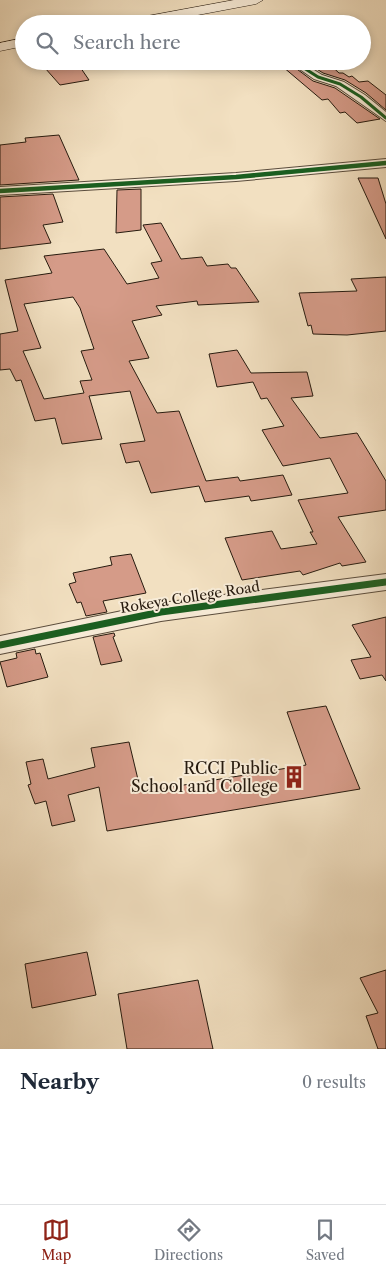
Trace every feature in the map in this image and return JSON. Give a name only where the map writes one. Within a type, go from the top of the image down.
[{"type":"main road","points":[[175,15],[256,0]]},
{"type":"main road","points":[[0,47],[15,44]]},
{"type":"street","points":[[307,70],[318,77],[340,84],[386,118]]},
{"type":"street","points":[[0,191],[236,176],[386,162]]},
{"type":"street","name":"Rokeya College Road","points":[[0,645],[161,612],[386,582]]},
{"type":"building","points":[[47,70],[82,70],[89,80],[60,85]]},
{"type":"building","points":[[287,70],[298,70],[313,81],[335,88],[380,119],[357,123],[345,112],[340,113],[328,99],[322,100]]},
{"type":"building","points":[[318,70],[336,70],[349,77],[352,76],[359,82],[368,81],[386,95],[386,110],[366,93],[345,80]]},
{"type":"building","points":[[59,135],[79,180],[0,185],[0,145],[26,142],[25,138]]},
{"type":"building","points":[[358,178],[378,178],[386,204],[386,239]]},
{"type":"building","points":[[141,189],[141,230],[116,233],[117,190]]},
{"type":"building","points":[[53,194],[63,222],[43,225],[51,243],[0,249],[0,197]]},
{"type":"building","points":[[161,223],[181,259],[202,257],[207,266],[228,264],[231,268],[236,268],[259,302],[198,305],[197,301],[156,306],[162,315],[132,321],[149,358],[129,361],[157,413],[179,411],[206,481],[238,477],[240,481],[283,475],[292,495],[251,501],[249,496],[205,502],[199,486],[151,493],[139,461],[126,463],[120,444],[145,441],[130,391],[89,396],[102,439],[62,444],[55,418],[35,421],[21,380],[16,381],[10,369],[0,370],[0,334],[18,331],[5,280],[52,273],[44,256],[104,249],[127,284],[159,278],[151,263],[162,261],[143,225]],"holes":[[[73,297],[80,308],[94,349],[81,351],[92,380],[80,381],[84,393],[44,399],[23,351],[41,348],[24,304]]]},
{"type":"building","points":[[386,277],[386,331],[347,335],[313,334],[311,325],[308,326],[299,293],[357,291],[351,279]]},
{"type":"building","points":[[237,350],[251,373],[307,372],[313,396],[291,398],[320,438],[357,433],[368,451],[386,481],[386,510],[338,517],[366,562],[342,566],[340,563],[303,575],[300,571],[242,580],[225,538],[272,531],[281,549],[317,544],[310,532],[313,532],[298,500],[348,493],[330,458],[283,466],[262,430],[284,426],[267,398],[261,399],[253,382],[217,387],[209,354]]},
{"type":"building","points":[[131,554],[146,593],[103,601],[107,612],[86,616],[81,602],[77,603],[69,584],[76,582],[73,573],[112,565],[110,557]]},
{"type":"building","points":[[386,617],[386,681],[382,675],[360,679],[351,660],[371,657],[352,625]]},
{"type":"building","points":[[114,633],[115,636],[113,637],[122,661],[101,665],[93,637]]},
{"type":"building","points":[[35,649],[36,654],[40,653],[48,677],[7,687],[0,662],[17,658],[16,653]]},
{"type":"building","name":"RCCI Public School and College","points":[[326,706],[360,789],[107,831],[99,787],[68,795],[75,821],[52,826],[46,801],[35,804],[28,785],[31,784],[26,762],[43,759],[48,779],[95,767],[91,748],[129,742],[141,792],[306,765],[287,712]]},
{"type":"building","points":[[87,952],[96,995],[32,1008],[25,964]]},
{"type":"building","points":[[386,970],[386,1049],[378,1049],[366,1016],[378,1013],[360,978]]},
{"type":"building","points":[[198,980],[213,1049],[127,1049],[118,994]]},
{"type":"cycle path","points":[[307,70],[318,77],[340,84],[361,97],[386,118]]},
{"type":"cycle path","points":[[0,191],[236,177],[386,163]]},
{"type":"cycle path","points":[[0,645],[161,612],[386,582]]},
{"type":"place","name":"RCCI Public School and College","points":[[294,777]]}]
